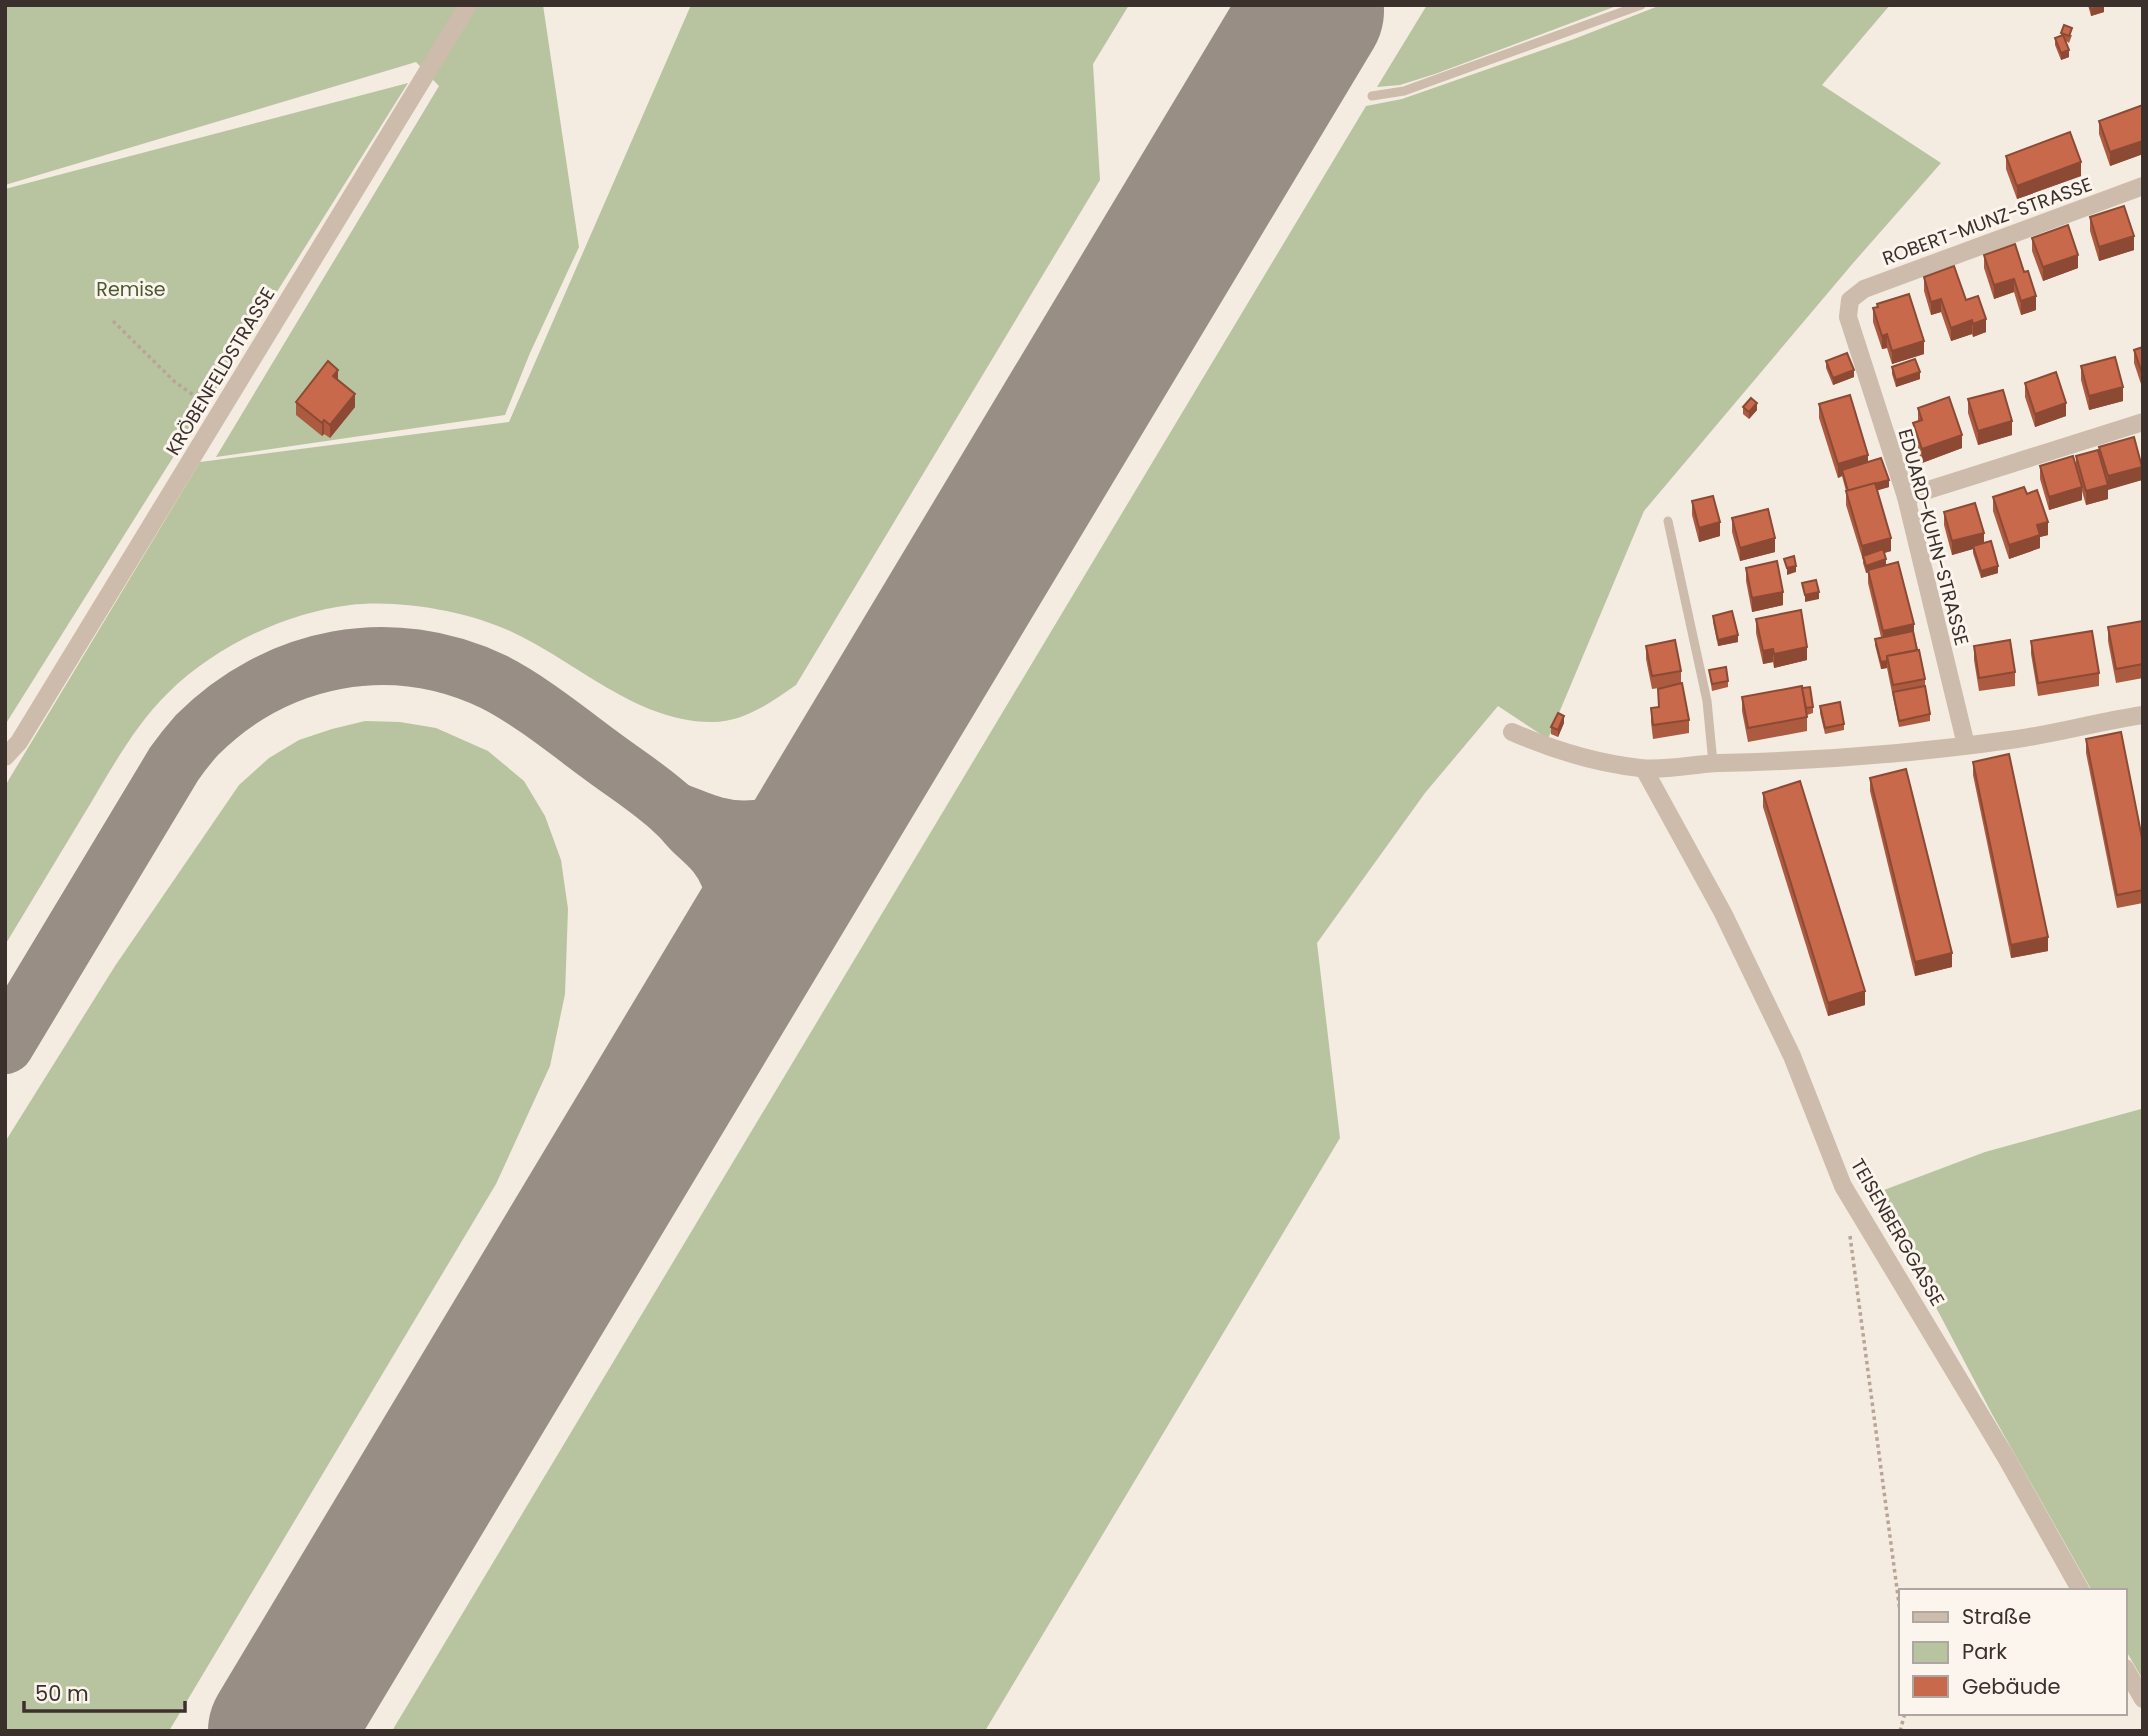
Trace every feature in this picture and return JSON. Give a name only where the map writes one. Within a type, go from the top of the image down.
[{"type":"street","name":"KRÖBENFELDSTRASSE","points":[[5,757],[19,742],[468,5]]},
{"type":"street","name":"ROBERT-MUNZ-STRASSE","points":[[1850,300],[1864,289],[2143,186]]},
{"type":"street","name":"EDUARD-KUHN-STRASSE","points":[[1850,300],[1848,317],[1906,497],[1966,745]]},
{"type":"street","points":[[1906,497],[2143,422]]},
{"type":"street","points":[[1512,732],[1552,749],[1644,769],[1713,763],[1800,762],[1966,745],[2018,739],[2143,715]]},
{"type":"street","name":"TEISENBERGGASSE","points":[[1644,769],[1723,913],[1786,1044],[1843,1185],[2007,1459],[2080,1589]]},
{"type":"street","points":[[2127,1671],[2143,1699]]},
{"type":"lane","points":[[1372,96],[1404,91],[1642,5]]},
{"type":"lane","points":[[1668,521],[1707,701],[1713,763]]},
{"type":"path","points":[[113,321],[175,382],[219,414]]},
{"type":"path","points":[[1849,1226],[1899,1604]]},
{"type":"green space","points":[[5,5],[543,5],[579,247],[530,353],[505,415],[216,457],[439,86],[416,62],[5,185]]},
{"type":"green space","points":[[691,5],[1129,5],[1093,64],[1100,180],[796,685],[756,711],[734,719],[710,722],[683,719],[656,712],[631,701],[510,631],[453,612],[410,605],[350,605],[325,609],[276,624],[207,661],[186,676],[157,705],[118,758],[5,945],[5,786],[200,462],[509,422]]},
{"type":"green space","points":[[1427,5],[1619,5],[1435,74],[1400,85],[1377,87]]},
{"type":"green space","points":[[1661,5],[1890,5],[1822,85],[1941,163],[1644,511],[1548,739],[1498,706],[1425,793],[1317,943],[1340,1138],[985,1731],[392,1731],[1366,106],[1402,99],[1574,39]]},
{"type":"green space","name":"Remise","points":[[408,83],[5,725],[5,189]]},
{"type":"green space","points":[[365,721],[400,722],[436,728],[488,751],[524,781],[545,816],[561,860],[568,909],[565,994],[550,1066],[496,1184],[169,1731],[5,1731],[5,1142],[115,966],[239,785],[269,758],[299,740]]},
{"type":"green space","points":[[2141,1109],[2143,1680],[2127,1652],[2127,1589],[2091,1589],[1992,1414],[1876,1193],[1985,1152]]},
{"type":"building","points":[[2064,25],[2072,28],[2069,36],[2061,33]]},
{"type":"building","points":[[2063,35],[2069,50],[2061,53],[2055,38]]},
{"type":"building","points":[[2143,105],[2143,141],[2110,152],[2099,121]]},
{"type":"building","points":[[2070,132],[2081,162],[2017,186],[2006,156]]},
{"type":"building","points":[[2124,206],[2134,236],[2099,247],[2090,217]]},
{"type":"building","points":[[2068,225],[2078,255],[2043,267],[2032,238]]},
{"type":"building","points":[[2015,244],[2024,272],[2028,271],[2036,296],[2021,301],[2014,279],[1994,285],[1984,255]]},
{"type":"building","points":[[1954,266],[1966,300],[1978,296],[1986,319],[1973,324],[1972,320],[1951,328],[1941,299],[1931,302],[1924,277]]},
{"type":"building","points":[[1909,294],[1924,341],[1892,351],[1887,334],[1882,336],[1873,308],[1878,307],[1877,304]]},
{"type":"building","points":[[2143,347],[2143,376],[2134,350]]},
{"type":"building","points":[[1847,353],[1854,370],[1833,378],[1826,361]]},
{"type":"building","points":[[2115,357],[2123,387],[2089,396],[2081,366]]},
{"type":"building","points":[[1915,359],[1920,372],[1896,380],[1892,367]]},
{"type":"building","points":[[328,361],[338,370],[333,376],[355,394],[330,425],[324,420],[322,423],[296,402]]},
{"type":"building","points":[[2056,372],[2066,403],[2035,414],[2025,383]]},
{"type":"building","points":[[2003,390],[2012,421],[1978,431],[1968,399]]},
{"type":"building","points":[[1850,395],[1868,455],[1838,464],[1819,404]]},
{"type":"building","points":[[1949,397],[1962,435],[1922,449],[1913,423],[1922,420],[1918,408]]},
{"type":"building","points":[[1751,398],[1757,403],[1749,412],[1743,407]]},
{"type":"building","points":[[2134,437],[2142,467],[2108,476],[2099,447]]},
{"type":"building","points":[[2098,450],[2108,485],[2086,491],[2076,456]]},
{"type":"building","points":[[2073,456],[2082,487],[2049,497],[2040,466]]},
{"type":"building","points":[[1881,458],[1889,480],[1848,491],[1842,470]]},
{"type":"building","points":[[1875,483],[1891,538],[1862,546],[1846,491]]},
{"type":"building","points":[[2024,487],[2027,494],[2037,490],[2048,522],[2037,525],[2040,535],[2009,545],[1993,497]]},
{"type":"building","points":[[1713,496],[1720,522],[1699,528],[1692,501]]},
{"type":"building","points":[[1975,503],[1984,533],[1952,541],[1944,512]]},
{"type":"building","points":[[1768,509],[1775,538],[1740,548],[1732,518]]},
{"type":"building","points":[[1991,541],[1998,566],[1981,571],[1973,546]]},
{"type":"building","points":[[1883,549],[1886,559],[1866,566],[1863,556]]},
{"type":"building","points":[[1794,556],[1796,566],[1787,568],[1784,559]]},
{"type":"building","points":[[1777,561],[1783,592],[1752,598],[1746,568]]},
{"type":"building","points":[[1898,562],[1914,624],[1883,631],[1868,570]]},
{"type":"building","points":[[1816,580],[1819,592],[1805,595],[1802,583]]},
{"type":"building","points":[[1801,610],[1807,647],[1774,654],[1773,649],[1763,651],[1756,619]]},
{"type":"building","points":[[1732,611],[1738,635],[1718,640],[1713,616]]},
{"type":"building","points":[[2143,621],[2143,664],[2116,669],[2108,627]]},
{"type":"building","points":[[1913,631],[1917,650],[1887,656],[1887,661],[1881,662],[1875,639]]},
{"type":"building","points":[[2092,631],[2099,673],[2038,683],[2031,641]]},
{"type":"building","points":[[1675,640],[1681,671],[1652,676],[1646,646]]},
{"type":"building","points":[[2010,640],[2015,672],[1979,678],[1974,646]]},
{"type":"building","points":[[1919,650],[1925,679],[1893,685],[1887,656]]},
{"type":"building","points":[[1726,667],[1728,681],[1712,684],[1709,670]]},
{"type":"building","points":[[1682,683],[1689,720],[1653,725],[1651,708],[1659,707],[1658,689]]},
{"type":"building","points":[[1802,686],[1807,717],[1748,728],[1742,697]]},
{"type":"building","points":[[1925,686],[1930,714],[1899,721],[1893,692]]},
{"type":"building","points":[[1810,687],[1813,707],[1806,708],[1802,688]]},
{"type":"building","points":[[1840,702],[1844,724],[1825,728],[1820,706]]},
{"type":"building","points":[[1558,713],[1564,716],[1558,730],[1551,727]]},
{"type":"building","points":[[2121,732],[2143,843],[2143,890],[2117,895],[2086,739]]},
{"type":"building","points":[[2009,754],[2048,937],[2011,945],[1973,762]]},
{"type":"building","points":[[1906,769],[1952,953],[1915,962],[1870,778]]},
{"type":"building","points":[[1800,781],[1865,991],[1828,1003],[1763,793]]},
{"type":"taxiway","points":[[5,1045],[174,764],[194,738],[229,708],[263,686],[299,670],[337,660],[376,656],[416,658],[455,667],[494,682],[534,706],[647,789],[678,814],[726,868],[734,897],[739,965]]},
{"type":"taxiway","points":[[675,811],[717,826],[754,829],[787,821],[848,784]]},
{"type":"runway","points":[[280,1731],[1312,11]]}]
